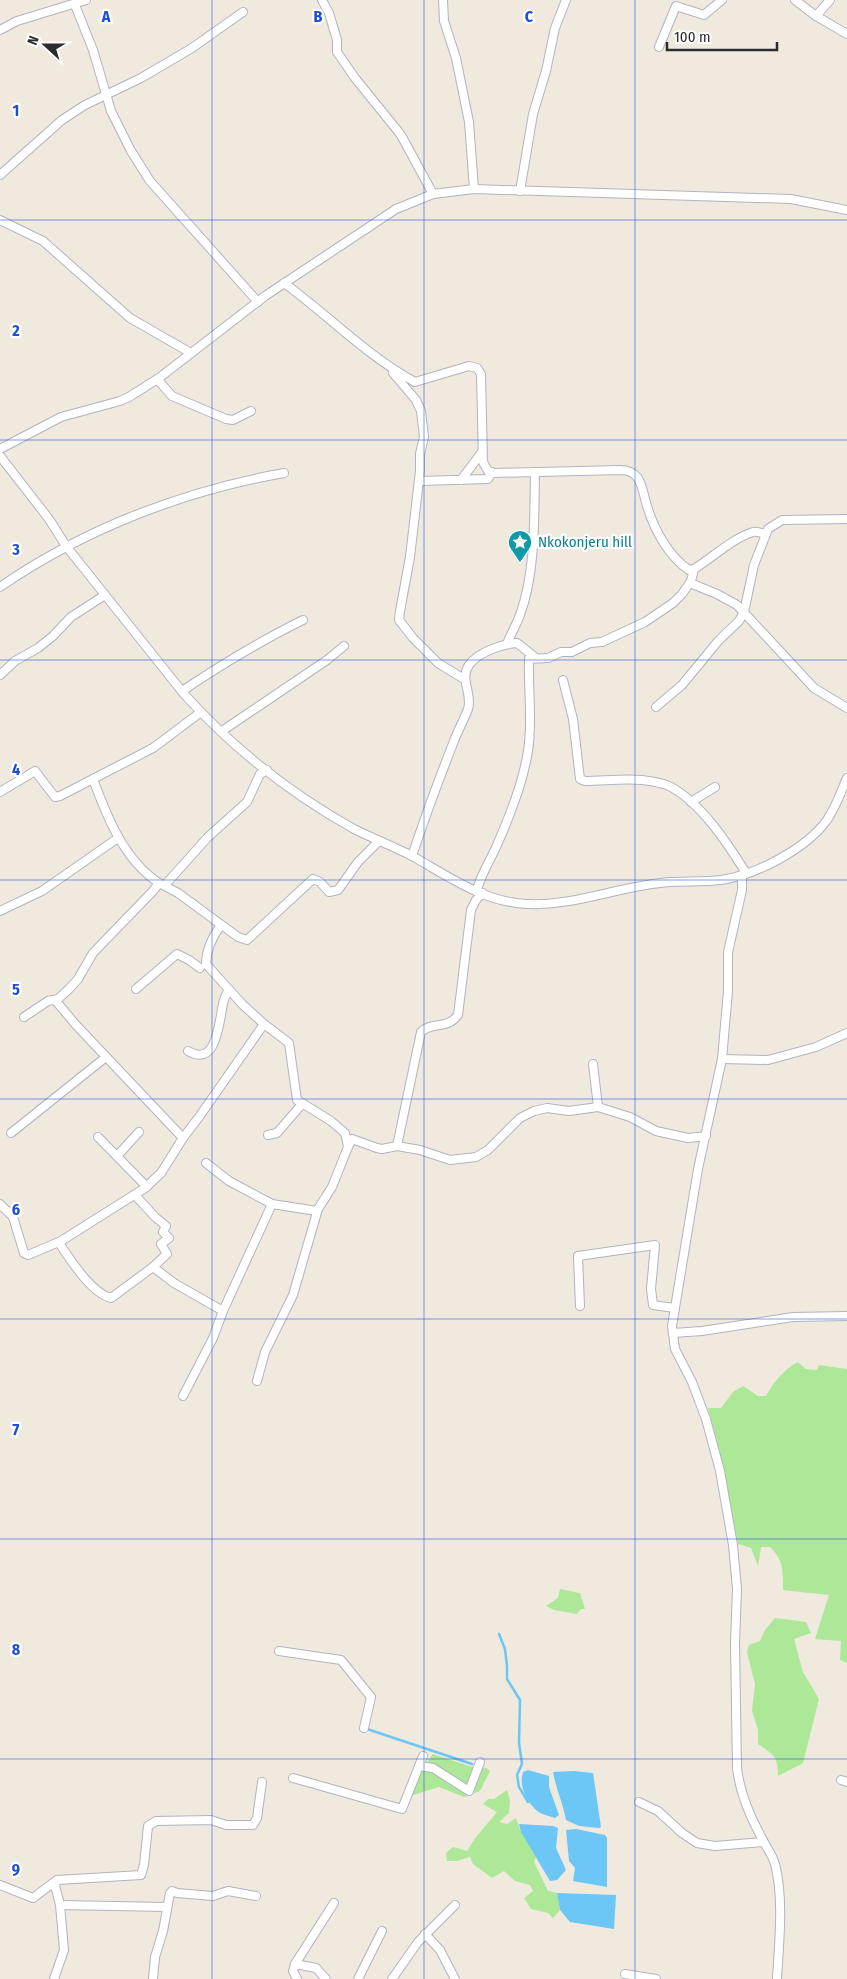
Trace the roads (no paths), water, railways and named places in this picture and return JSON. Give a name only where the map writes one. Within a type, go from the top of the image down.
[{"type":"street","points":[[58,0],[63,8]]},
{"type":"street","points":[[0,30],[17,21],[75,5],[86,0]]},
{"type":"street","points":[[322,0],[337,40],[337,52],[355,78],[401,135],[433,194]]},
{"type":"street","points":[[443,0],[444,21],[456,58],[469,122],[474,189]]},
{"type":"street","points":[[520,191],[533,114],[546,71],[555,28],[566,0]]},
{"type":"street","points":[[659,47],[676,6],[704,15],[722,0]]},
{"type":"street","points":[[795,0],[816,16],[847,34]]},
{"type":"street","points":[[816,16],[830,0]]},
{"type":"street","points":[[75,5],[91,43],[111,111],[127,144],[150,181],[258,302]]},
{"type":"street","points":[[0,174],[62,120],[141,78],[192,48],[242,12]]},
{"type":"street","points":[[0,449],[61,417],[120,401],[157,379],[284,283],[396,209],[433,194],[474,189],[790,199],[847,210]]},
{"type":"street","points":[[0,220],[42,241],[130,318],[191,353]]},
{"type":"street","points":[[284,283],[314,305],[388,366],[415,382],[464,368],[477,368],[480,374],[482,452],[486,468],[492,472],[620,470],[631,472],[638,478],[652,523],[660,538],[683,566],[689,570],[694,569],[730,544],[752,532],[756,531],[765,534]]},
{"type":"street","points":[[388,366],[416,400],[421,411],[424,437],[420,454],[410,557],[400,620],[413,638],[438,663],[464,679]]},
{"type":"street","points":[[157,379],[172,396],[226,419],[233,420],[251,411]]},
{"type":"street","points":[[461,480],[482,452]]},
{"type":"street","points":[[0,456],[49,519],[66,546],[182,691],[222,731],[267,770],[315,804],[379,841],[412,856],[460,883],[500,900],[515,903],[544,904],[577,900],[656,883],[719,880],[744,874],[784,857],[820,828],[833,810],[847,778]]},
{"type":"street","points":[[418,481],[488,479],[492,472]]},
{"type":"street","points":[[507,644],[520,615],[531,559],[535,472]]},
{"type":"street","points":[[0,587],[66,546],[115,524],[168,504],[247,480],[284,473]]},
{"type":"street","points":[[656,707],[682,684],[719,640],[739,621],[744,612],[754,565],[765,534],[771,526],[782,520],[847,520]]},
{"type":"street","points":[[397,1146],[421,1032],[429,1027],[447,1025],[454,1021],[458,1015],[471,910],[480,892],[481,876],[508,817],[526,765],[529,732],[529,659],[548,658],[561,652],[572,652],[590,643],[602,642],[645,622],[673,603],[690,583],[694,569]]},
{"type":"street","points":[[690,583],[717,594],[744,612],[814,688],[847,708]]},
{"type":"street","points":[[0,675],[15,661],[38,648],[53,636],[71,617],[106,595]]},
{"type":"street","points":[[182,691],[218,667],[276,633],[303,620]]},
{"type":"street","points":[[412,856],[427,810],[457,731],[468,708],[469,701],[464,679],[468,666],[475,658],[507,644],[517,643],[536,658]]},
{"type":"street","points":[[222,731],[327,660],[344,646]]},
{"type":"street","points":[[564,680],[573,719],[580,779],[585,781],[642,780],[670,786],[691,802],[730,847],[744,874],[728,952],[728,991],[722,1059],[687,1231],[673,1333],[675,1349],[692,1382],[706,1419],[720,1471],[728,1514],[736,1569],[734,1643],[737,1768],[739,1786],[744,1802],[763,1842],[771,1851],[778,1880],[778,1979]]},
{"type":"street","points":[[0,792],[33,771],[37,772],[57,797],[153,748],[201,712]]},
{"type":"street","points":[[24,1017],[48,1001],[55,1000],[69,989],[78,979],[94,953],[208,837],[247,802],[260,774],[267,770]]},
{"type":"street","points":[[93,779],[101,802],[118,838],[148,874],[242,939],[250,939],[313,879],[320,882],[329,892],[338,890],[358,862],[379,841]]},
{"type":"street","points":[[691,802],[714,787]]},
{"type":"street","points":[[0,911],[42,891],[118,838]]},
{"type":"street","points":[[221,925],[212,942],[206,964],[229,990],[264,1024],[289,1043],[297,1100],[323,1116],[345,1133],[348,1147]]},
{"type":"street","points":[[136,989],[177,954],[200,968]]},
{"type":"street","points":[[188,1051],[200,1055],[210,1049],[219,1028],[223,1002],[229,990]]},
{"type":"street","points":[[55,1000],[182,1138]]},
{"type":"street","points":[[0,1204],[13,1217],[26,1255],[41,1251],[58,1243],[135,1195],[161,1173],[182,1138],[204,1110],[264,1024]]},
{"type":"street","points":[[722,1059],[768,1060],[816,1047],[847,1033]]},
{"type":"street","points":[[11,1133],[106,1057]]},
{"type":"street","points":[[593,1064],[598,1107]]},
{"type":"street","points":[[268,1135],[278,1133],[302,1104]]},
{"type":"street","points":[[257,1381],[265,1352],[293,1295],[317,1211],[332,1188],[352,1139],[382,1149],[397,1146],[420,1150],[450,1160],[476,1158],[494,1145],[520,1118],[534,1112],[547,1108],[569,1111],[598,1107],[630,1117],[664,1134],[688,1138],[706,1136]]},
{"type":"street","points":[[116,1156],[139,1132]]},
{"type":"street","points":[[98,1137],[147,1186]]},
{"type":"street","points":[[206,1163],[229,1181],[272,1204],[317,1211]]},
{"type":"street","points":[[58,1243],[78,1271],[105,1296],[111,1298],[153,1267],[166,1254],[161,1244],[169,1238],[163,1232],[166,1226],[154,1217],[135,1195]]},
{"type":"street","points":[[182,1396],[213,1338],[223,1311],[272,1204]]},
{"type":"street","points":[[580,1306],[578,1256],[655,1246],[651,1289],[653,1305],[676,1308]]},
{"type":"street","points":[[153,1267],[174,1284],[223,1311]]},
{"type":"street","points":[[673,1333],[702,1332],[793,1318],[847,1316]]},
{"type":"street","points":[[279,1651],[342,1660],[371,1698],[364,1728]]},
{"type":"street","points":[[292,1778],[402,1808],[422,1756]]},
{"type":"street","points":[[419,1766],[433,1768],[469,1791],[480,1762]]},
{"type":"street","points":[[0,1885],[33,1898],[57,1880],[141,1875],[144,1865],[148,1826],[156,1821],[211,1820],[226,1825],[253,1825],[258,1818],[262,1782]]},
{"type":"street","points":[[639,1802],[662,1814],[687,1837],[697,1843],[715,1846],[763,1842]]},
{"type":"street","points":[[54,1979],[64,1950],[60,1905],[55,1885],[57,1880]]},
{"type":"street","points":[[153,1979],[156,1957],[172,1891],[214,1896],[228,1891],[256,1896]]},
{"type":"street","points":[[293,1977],[296,1964],[334,1903]]},
{"type":"street","points":[[392,1979],[425,1934],[454,1904]]},
{"type":"street","points":[[60,1905],[167,1907]]},
{"type":"street","points":[[358,1979],[382,1931]]},
{"type":"street","points":[[425,1934],[440,1950],[455,1979]]},
{"type":"street","points":[[296,1964],[316,1968],[326,1979]]},
{"type":"street","points":[[625,1974],[656,1979]]},
{"type":"water","points":[[528,1770],[549,1776],[549,1787],[559,1815],[555,1818],[536,1810],[525,1795],[522,1777],[523,1772]]},
{"type":"water","points":[[574,1771],[593,1773],[601,1827],[599,1828],[579,1826],[566,1820],[553,1772]]},
{"type":"water","points":[[519,1824],[558,1828],[556,1848],[566,1870],[557,1880],[550,1881],[521,1832]]},
{"type":"water","points":[[576,1829],[605,1835],[607,1838],[607,1887],[573,1881],[575,1868],[569,1861],[566,1830]]},
{"type":"water","points":[[557,1893],[616,1895],[614,1929],[570,1922],[560,1910]]},
{"type":"waterway","points":[[499,1634],[505,1649],[507,1679],[520,1700],[519,1743],[522,1764],[517,1775],[519,1787],[528,1802]]},
{"type":"waterway","points":[[364,1728],[472,1764]]},
{"type":"place","name":"Nkokonjeru hill","points":[[520,563]]}]
